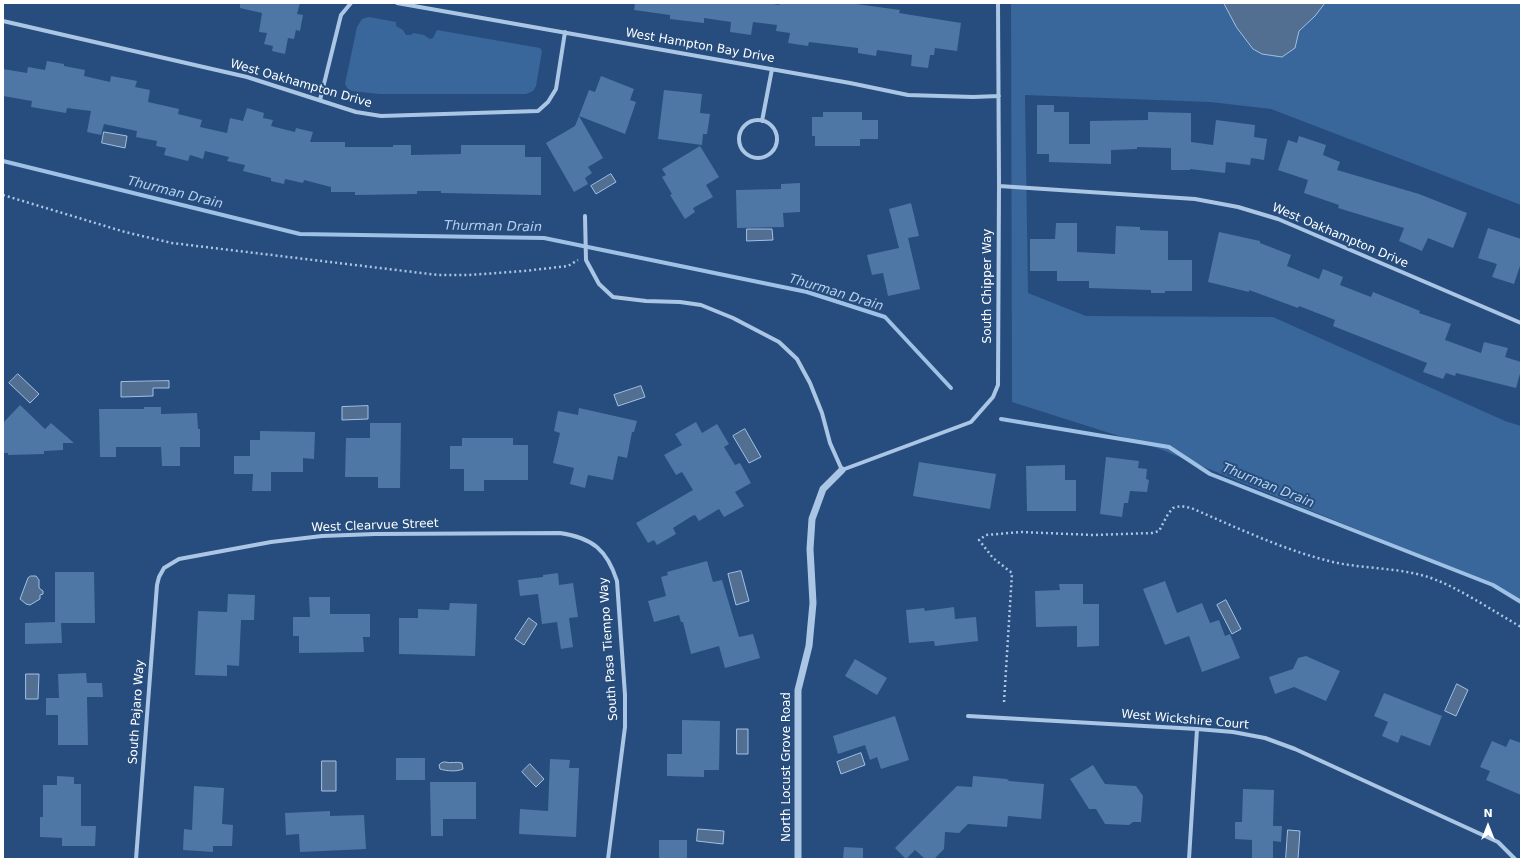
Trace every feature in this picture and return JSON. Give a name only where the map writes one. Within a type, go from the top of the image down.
[{"type":"street","points":[[320,100],[341,15],[351,3]]},
{"type":"street","name":"West Hampton Bay Drive","points":[[397,3],[850,83],[908,95],[973,97],[999,96]]},
{"type":"street","name":"South Chipper Way","points":[[842,470],[971,422],[993,397],[998,384],[998,3]]},
{"type":"street","name":"West Oakhampton Drive","points":[[3,21],[247,77],[356,112],[381,116],[538,111],[548,102],[556,89],[565,32]]},
{"type":"street","points":[[762,120],[772,69]]},
{"type":"street","points":[[755,120],[762,120],[772,126],[776,131],[777,143],[775,149],[767,157],[761,159],[748,156],[743,152],[740,146],[740,132],[749,123],[755,120]]},
{"type":"street","name":"West Oakhampton Drive","points":[[999,186],[1195,199],[1238,207],[1278,219],[1521,324]]},
{"type":"street","points":[[585,216],[586,260],[599,284],[613,297],[701,305],[733,318],[779,342],[796,359],[810,383],[822,412],[830,443],[842,470]]},
{"type":"street","name":"North Locust Grove Road","points":[[798,859],[798,690],[809,646],[814,604],[810,549],[812,519],[823,489],[842,470]]},
{"type":"street","name":"West Clearvue Street","points":[[164,568],[179,559],[271,542],[322,536],[375,534],[560,533],[576,536],[590,542]]},
{"type":"street","name":"South Pasa Tiempo Way","points":[[590,542],[603,552],[612,566],[617,581],[625,695],[624,727],[608,859]]},
{"type":"street","name":"South Pajaro Way","points":[[136,859],[157,585],[164,568]]},
{"type":"street","name":"West Wickshire Court","points":[[968,716],[1233,732],[1265,738],[1295,749],[1498,842],[1515,859]]},
{"type":"street","points":[[1189,859],[1197,730]]},
{"type":"path","points":[[3,195],[125,232],[172,243],[217,249],[438,275],[524,272],[568,266]]},
{"type":"path","points":[[1004,702],[1012,573],[993,558],[979,540],[986,535],[1020,532],[1093,535],[1152,533],[1160,531],[1168,514],[1173,508],[1181,506],[1191,508],[1293,550],[1330,561],[1426,576],[1453,588],[1521,627]]},
{"type":"shaded area","points":[[1011,3],[1521,3],[1521,205],[1271,109],[1210,102],[1025,95],[1028,293],[1086,316],[1273,317],[1505,421],[1521,426],[1521,604],[1481,580],[1160,449],[1012,402]]},
{"type":"shaded area","points":[[1224,3],[1325,3],[1315,16],[1299,31],[1295,48],[1282,57],[1262,54],[1253,49],[1237,28]]},
{"type":"shaded area","points":[[369,17],[396,22],[396,26],[403,30],[406,35],[411,35],[413,33],[424,35],[430,39],[433,38],[437,30],[540,48],[542,51],[536,86],[533,91],[526,94],[379,94],[352,91],[348,89],[345,84],[357,27],[362,19]]},
{"type":"shaded area","points":[[104,132],[127,136],[125,148],[102,143]]},
{"type":"shaded area","points":[[611,174],[616,182],[596,194],[591,186]]},
{"type":"shaded area","points":[[747,229],[772,229],[773,240],[747,241]]},
{"type":"shaded area","points":[[18,374],[39,394],[30,403],[9,383]]},
{"type":"shaded area","points":[[169,381],[169,388],[153,388],[153,396],[121,397],[121,382]]},
{"type":"shaded area","points":[[641,386],[645,397],[618,406],[614,395]]},
{"type":"shaded area","points":[[368,406],[368,419],[342,420],[342,407]]},
{"type":"shaded area","points":[[745,429],[761,457],[749,463],[733,436]]},
{"type":"shaded area","points":[[741,571],[749,601],[736,605],[728,574]]},
{"type":"shaded area","points":[[31,576],[36,576],[39,580],[39,588],[43,591],[43,594],[40,595],[40,599],[30,605],[26,604],[20,599],[28,578]]},
{"type":"shaded area","points":[[1226,600],[1241,629],[1232,634],[1217,605]]},
{"type":"shaded area","points":[[529,618],[537,624],[524,645],[515,639]]},
{"type":"shaded area","points":[[26,674],[39,674],[38,699],[26,699]]},
{"type":"shaded area","points":[[1457,684],[1468,690],[1456,716],[1445,711]]},
{"type":"shaded area","points":[[737,729],[748,729],[748,754],[737,754]]},
{"type":"shaded area","points":[[861,753],[865,765],[841,774],[837,762]]},
{"type":"shaded area","points":[[322,761],[336,761],[336,791],[322,791]]},
{"type":"shaded area","points":[[445,762],[462,763],[463,769],[452,771],[440,769],[439,765]]},
{"type":"shaded area","points":[[530,764],[544,779],[536,787],[522,772]]},
{"type":"shaded area","points":[[698,829],[724,831],[723,844],[697,841]]},
{"type":"shaded area","points":[[1288,830],[1300,831],[1298,859],[1286,859]]},
{"type":"building","points":[[240,3],[300,3],[297,14],[303,15],[300,31],[296,30],[294,39],[288,38],[285,54],[272,51],[273,46],[264,44],[267,33],[259,32],[262,13],[240,8]]},
{"type":"building","points":[[635,3],[768,3],[779,5],[780,3],[849,3],[900,10],[899,13],[961,23],[957,51],[935,48],[934,55],[930,55],[928,68],[911,66],[912,55],[877,50],[876,56],[858,53],[858,48],[809,42],[808,46],[788,43],[790,33],[776,31],[777,25],[753,22],[751,35],[730,32],[731,22],[704,18],[704,23],[670,19],[670,15],[634,10]]},
{"type":"building","points":[[47,61],[85,70],[84,76],[110,82],[111,76],[137,81],[135,87],[150,90],[148,102],[179,109],[178,114],[202,120],[200,127],[227,133],[230,118],[243,121],[247,108],[264,113],[263,118],[273,120],[271,126],[295,132],[296,128],[313,132],[310,142],[345,142],[345,147],[393,147],[393,145],[411,145],[411,155],[461,154],[461,145],[525,145],[525,157],[541,157],[541,195],[441,193],[441,191],[417,191],[417,194],[355,195],[355,192],[331,192],[331,187],[304,180],[303,183],[285,179],[284,184],[271,181],[271,178],[243,171],[245,165],[227,161],[229,157],[205,151],[203,159],[190,155],[188,161],[164,155],[166,148],[156,146],[157,141],[136,137],[137,131],[104,124],[101,135],[87,132],[91,111],[67,108],[66,113],[31,107],[32,101],[3,96],[3,69],[27,73],[28,67],[45,70]]},
{"type":"building","points":[[601,76],[634,89],[630,100],[636,102],[625,134],[579,116],[589,90],[595,92]]},
{"type":"building","points":[[664,90],[702,94],[700,113],[710,114],[707,134],[703,134],[702,145],[658,139]]},
{"type":"building","points":[[1037,105],[1054,105],[1054,112],[1069,112],[1069,144],[1090,144],[1090,121],[1148,120],[1148,112],[1191,113],[1191,142],[1213,145],[1216,120],[1255,125],[1254,137],[1267,139],[1264,160],[1251,158],[1250,165],[1226,162],[1225,173],[1190,169],[1171,170],[1171,148],[1137,147],[1137,149],[1111,150],[1111,164],[1049,162],[1049,154],[1037,154]]},
{"type":"building","points":[[823,112],[862,112],[862,120],[878,120],[878,139],[860,139],[860,146],[815,146],[815,136],[812,136],[812,117],[823,117]]},
{"type":"building","points":[[579,116],[603,158],[588,167],[592,173],[585,178],[588,184],[574,192],[546,143],[575,126]]},
{"type":"building","points":[[1299,136],[1326,145],[1323,155],[1340,162],[1337,170],[1419,194],[1467,213],[1453,248],[1428,238],[1422,251],[1399,241],[1404,228],[1338,208],[1339,205],[1304,193],[1308,180],[1278,170],[1288,140],[1297,143]]},
{"type":"building","points":[[700,146],[719,177],[706,185],[713,197],[693,208],[695,212],[685,219],[670,195],[672,194],[662,177],[666,175],[662,169]]},
{"type":"building","points":[[800,183],[800,212],[783,213],[784,227],[737,228],[736,190],[781,189],[781,184]]},
{"type":"building","points":[[911,203],[919,236],[908,238],[920,289],[888,296],[883,273],[872,275],[867,255],[899,248],[889,209]]},
{"type":"building","points":[[1056,223],[1077,223],[1077,252],[1115,254],[1116,226],[1140,227],[1140,230],[1168,231],[1168,260],[1192,260],[1192,291],[1165,291],[1165,293],[1151,293],[1151,290],[1089,288],[1089,281],[1057,281],[1057,271],[1030,271],[1030,239],[1055,239]]},
{"type":"building","points":[[1488,228],[1521,239],[1521,263],[1514,284],[1492,277],[1497,264],[1478,258]]},
{"type":"building","points":[[1219,232],[1260,241],[1260,243],[1291,255],[1287,266],[1319,279],[1323,269],[1343,277],[1340,285],[1371,297],[1373,292],[1420,311],[1419,313],[1451,324],[1445,340],[1481,353],[1484,342],[1508,348],[1505,357],[1521,362],[1521,370],[1516,388],[1456,373],[1455,376],[1446,373],[1443,379],[1423,372],[1427,363],[1333,326],[1335,320],[1299,306],[1298,308],[1249,290],[1249,292],[1208,282]]},
{"type":"building","points":[[20,405],[45,429],[51,423],[74,443],[63,443],[63,450],[44,451],[44,454],[8,455],[8,453],[3,453],[3,423]]},
{"type":"building","points":[[144,407],[161,407],[161,414],[197,413],[198,429],[200,429],[200,447],[180,447],[180,466],[162,466],[161,447],[116,447],[116,457],[100,457],[99,409],[144,409]]},
{"type":"building","points":[[579,408],[637,421],[634,432],[632,432],[627,458],[618,456],[613,480],[588,475],[585,488],[570,484],[574,468],[553,463],[560,433],[554,431],[558,411],[578,415]]},
{"type":"building","points":[[696,422],[702,433],[717,424],[729,444],[724,447],[735,465],[740,463],[751,483],[735,492],[744,506],[724,517],[719,509],[699,521],[695,515],[692,516],[673,528],[676,534],[657,545],[654,540],[648,543],[636,523],[693,490],[682,472],[676,475],[664,455],[682,445],[675,434]]},
{"type":"building","points":[[370,423],[401,423],[400,488],[378,488],[378,477],[345,477],[346,438],[370,438]]},
{"type":"building","points":[[260,431],[315,432],[314,459],[303,458],[303,472],[271,472],[271,491],[252,491],[253,474],[234,474],[234,456],[250,456],[250,440],[260,440]]},
{"type":"building","points":[[462,438],[513,438],[513,445],[528,445],[528,480],[484,480],[484,491],[464,491],[464,469],[450,469],[450,446],[462,446]]},
{"type":"building","points":[[1106,457],[1139,461],[1138,468],[1147,469],[1146,479],[1149,480],[1147,492],[1130,491],[1128,503],[1124,503],[1122,517],[1100,514]]},
{"type":"building","points":[[919,462],[996,474],[990,509],[913,496]]},
{"type":"building","points":[[1065,465],[1065,480],[1076,480],[1076,511],[1027,511],[1026,466]]},
{"type":"building","points":[[707,561],[713,582],[722,580],[739,637],[753,634],[760,658],[725,668],[719,646],[691,654],[683,622],[681,622],[679,615],[654,622],[648,601],[666,596],[661,577],[668,575],[667,572]]},
{"type":"building","points":[[55,572],[94,572],[95,623],[61,623],[62,643],[25,644],[25,623],[55,622]]},
{"type":"building","points":[[558,573],[559,585],[573,583],[578,617],[569,618],[573,647],[561,649],[557,622],[542,624],[538,594],[520,596],[518,580],[543,577],[543,575]]},
{"type":"building","points":[[1165,581],[1177,613],[1202,603],[1210,623],[1219,620],[1225,636],[1230,634],[1240,658],[1202,672],[1189,636],[1165,645],[1143,589]]},
{"type":"building","points":[[1059,584],[1083,584],[1083,604],[1099,604],[1099,646],[1077,647],[1077,626],[1036,627],[1035,591],[1060,590]]},
{"type":"building","points":[[228,594],[255,595],[254,620],[241,620],[239,666],[227,665],[227,676],[195,675],[198,611],[227,612]]},
{"type":"building","points":[[309,597],[330,597],[330,614],[370,614],[370,637],[363,637],[364,652],[299,653],[299,636],[293,636],[293,617],[310,617]]},
{"type":"building","points":[[450,603],[477,604],[475,656],[399,654],[399,618],[418,618],[418,609],[449,610]]},
{"type":"building","points":[[954,607],[955,619],[976,617],[978,641],[935,646],[934,641],[909,643],[906,610],[924,608],[925,611]]},
{"type":"building","points":[[1306,656],[1340,671],[1326,701],[1294,687],[1275,694],[1269,677],[1293,669],[1298,658]]},
{"type":"building","points":[[855,659],[887,678],[877,695],[845,676]]},
{"type":"building","points":[[86,673],[87,683],[102,683],[103,697],[87,697],[88,745],[58,745],[58,715],[46,715],[46,698],[59,698],[58,674]]},
{"type":"building","points":[[1384,693],[1442,716],[1430,746],[1401,735],[1398,743],[1382,736],[1388,722],[1374,716]]},
{"type":"building","points":[[895,716],[909,760],[881,769],[877,757],[870,760],[865,745],[838,754],[833,736]]},
{"type":"building","points":[[682,720],[720,721],[719,770],[704,770],[704,777],[667,776],[667,754],[682,754]]},
{"type":"building","points":[[1510,739],[1521,743],[1521,795],[1486,780],[1490,771],[1480,767],[1492,741],[1506,747]]},
{"type":"building","points":[[396,758],[425,758],[425,780],[396,780]]},
{"type":"building","points":[[550,759],[570,760],[569,768],[579,768],[576,837],[519,834],[520,809],[548,811]]},
{"type":"building","points":[[1093,765],[1105,784],[1136,786],[1143,796],[1141,822],[1133,822],[1129,825],[1105,824],[1096,809],[1089,809],[1070,779]]},
{"type":"building","points":[[57,776],[74,777],[74,784],[81,784],[81,826],[96,826],[95,846],[62,846],[62,838],[40,837],[40,817],[43,817],[43,785],[57,785]]},
{"type":"building","points":[[973,776],[1044,784],[1041,819],[1008,816],[1007,827],[968,824],[959,833],[945,832],[944,849],[934,859],[925,859],[915,850],[906,859],[895,848],[957,786],[972,787]]},
{"type":"building","points":[[430,782],[476,782],[476,819],[443,819],[443,836],[431,836]]},
{"type":"building","points":[[194,786],[224,788],[222,824],[233,825],[232,846],[213,846],[213,852],[183,850],[184,829],[192,830]]},
{"type":"building","points":[[1243,789],[1274,790],[1273,826],[1282,826],[1281,842],[1273,841],[1273,859],[1252,859],[1252,840],[1235,839],[1235,822],[1242,822]]},
{"type":"building","points":[[330,811],[330,816],[364,815],[366,849],[300,852],[299,834],[286,835],[285,813]]},
{"type":"building","points":[[659,840],[687,840],[687,859],[659,859]]},
{"type":"building","points":[[844,847],[863,848],[863,859],[843,859]]},
{"type":"waterway","name":"Thurman Drain","points":[[3,161],[300,234],[544,238],[807,292],[885,317],[951,388]]},
{"type":"waterway","name":"Thurman Drain","points":[[1001,419],[1169,447],[1210,474],[1493,585],[1521,602]]}]
